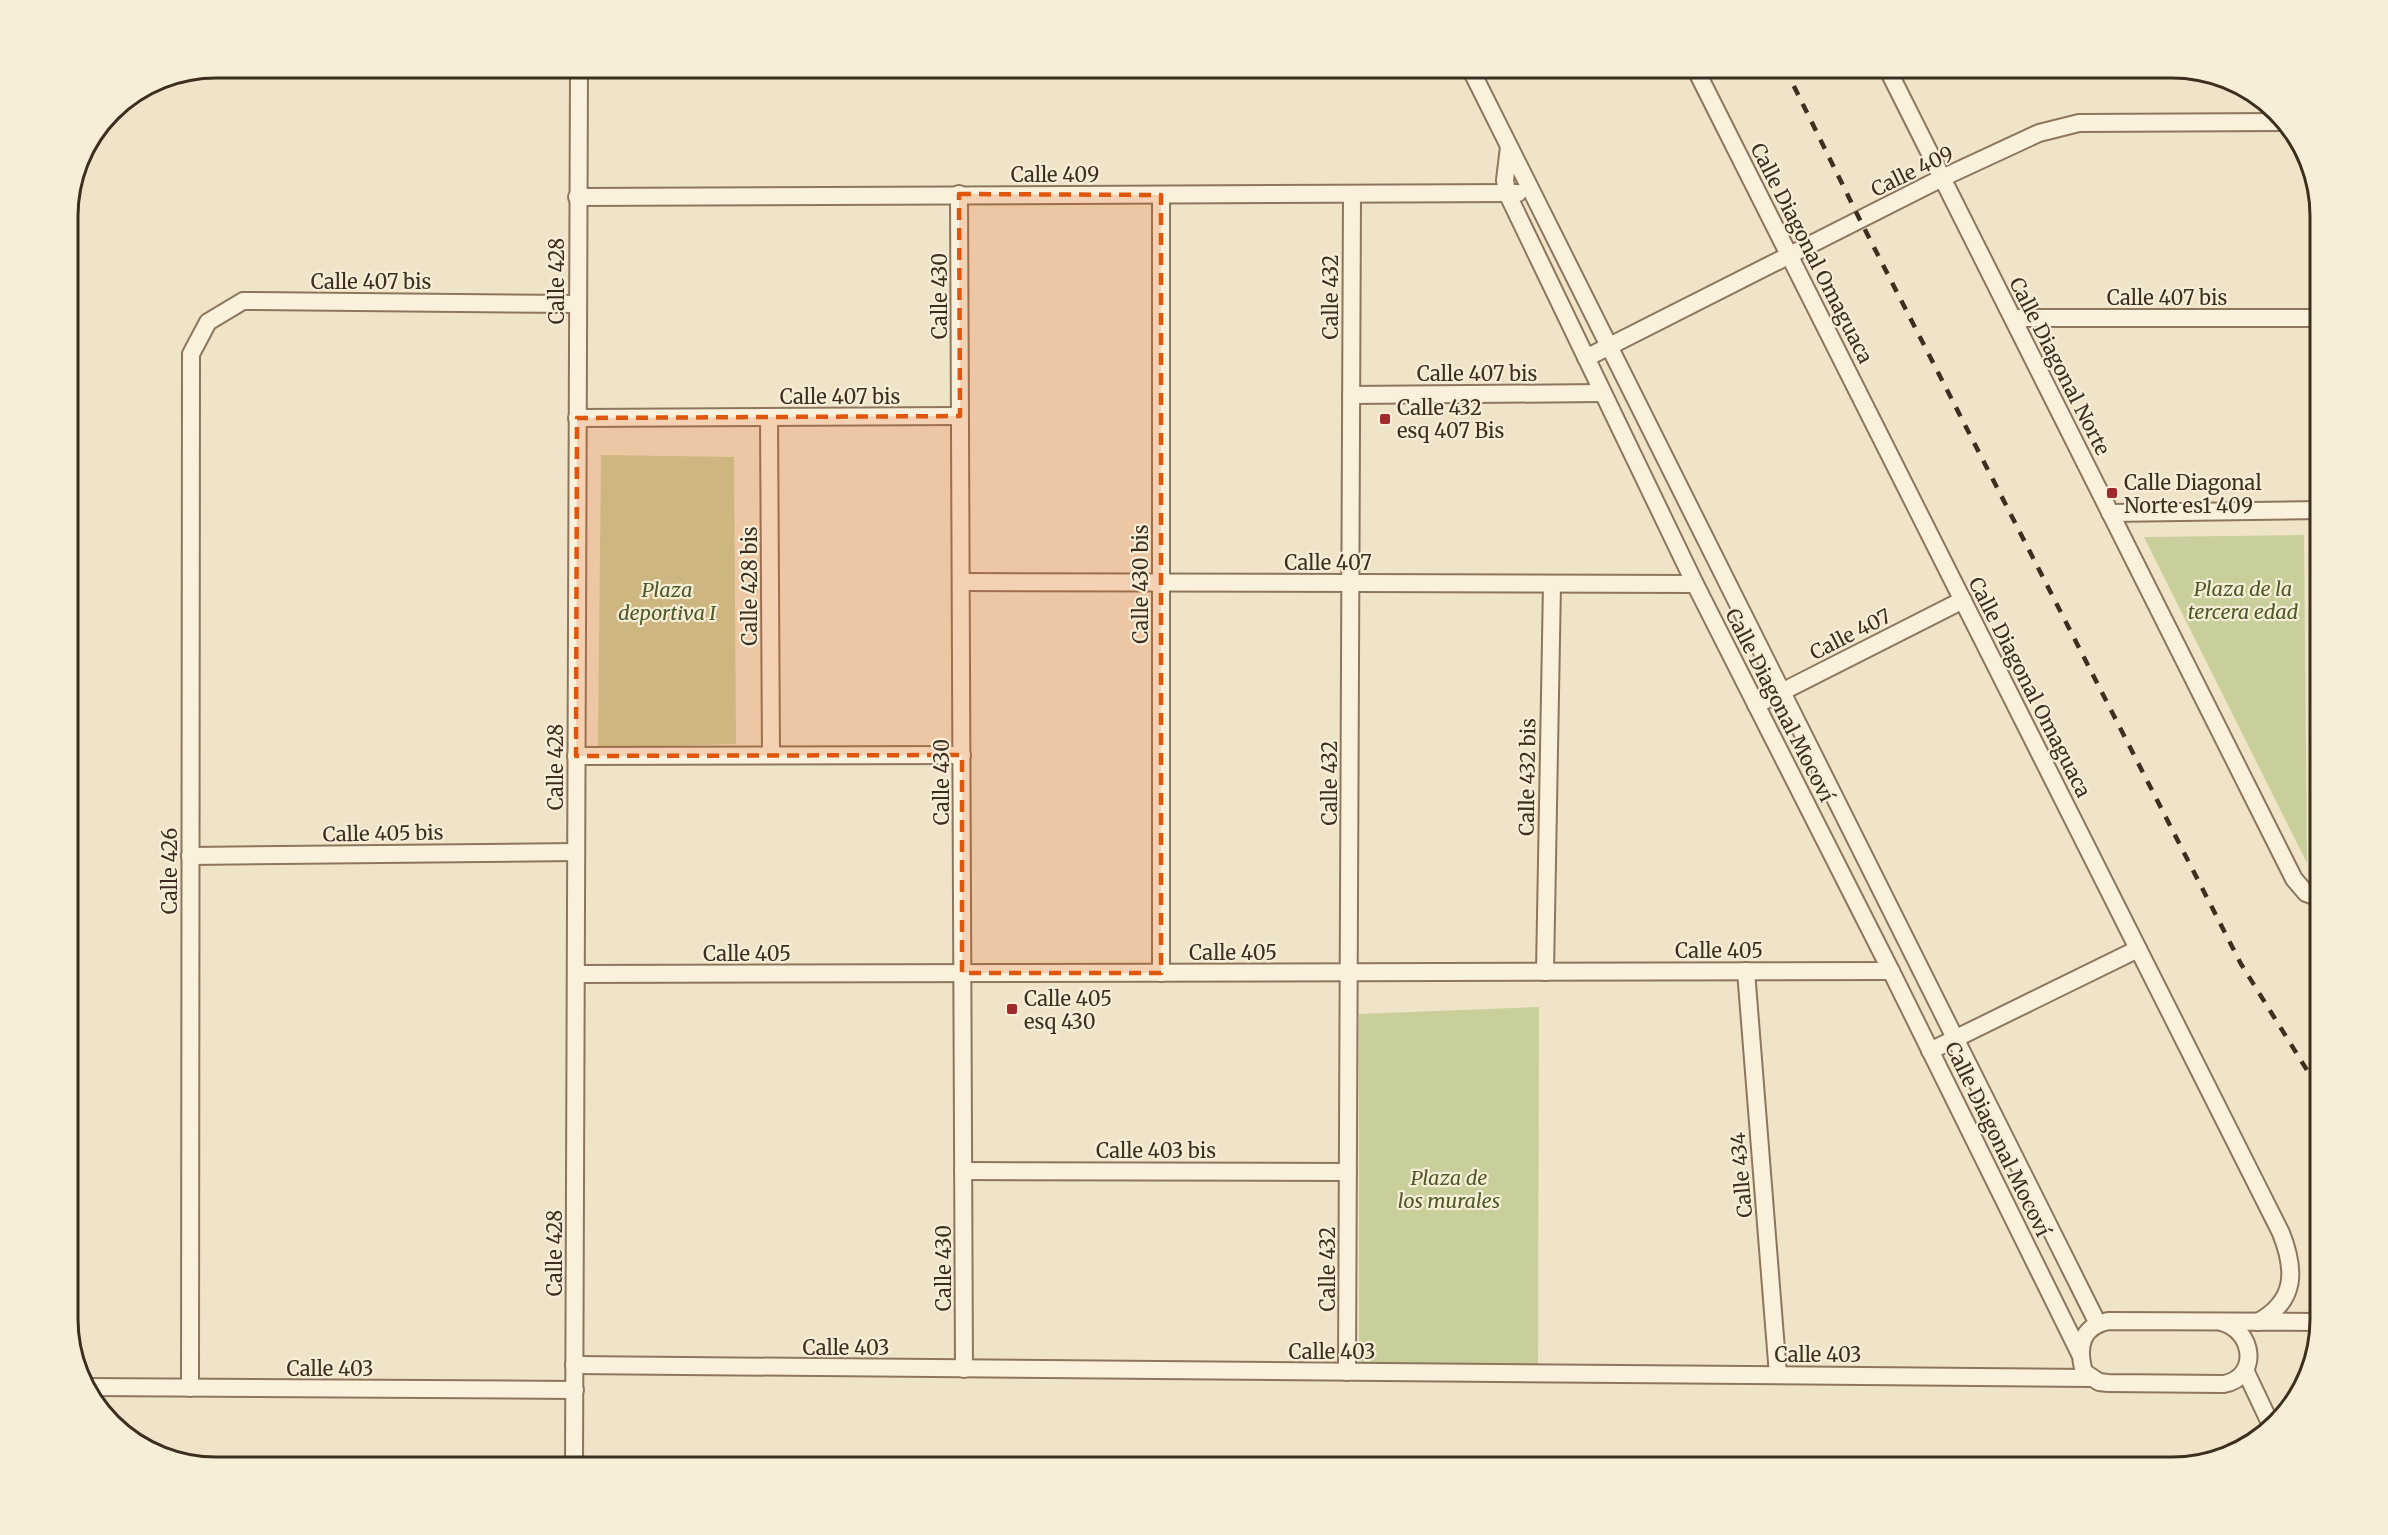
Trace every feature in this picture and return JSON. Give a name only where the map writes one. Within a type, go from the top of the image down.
[{"type":"street","name":"Calle 428","points":[[574,1457],[579,78]]},
{"type":"street","points":[[1475,78],[1509,147]]},
{"type":"street","name":"Calle Diagonal Omaguaca","points":[[1700,78],[2288,1251],[2291,1266],[2288,1292],[2272,1315],[2258,1322]]},
{"type":"street","name":"Calle Diagonal Norte","points":[[1892,78],[2295,879],[2306,893],[2310,894]]},
{"type":"street","name":"Calle 409","points":[[1586,358],[1942,178],[2039,134],[2079,123],[2273,122]]},
{"type":"street","name":"Calle Diagonal Mocoví","points":[[1509,147],[1505,180],[1507,193],[1695,585],[1891,971],[2080,1354]]},
{"type":"street","name":"Calle Diagonal Mocoví","points":[[1509,147],[2098,1324]]},
{"type":"street","name":"Calle 430","points":[[959,194],[964,1369]]},
{"type":"street","name":"Calle 432","points":[[1347,1372],[1352,194]]},
{"type":"street","name":"Calle 409","points":[[577,196],[1532,194]]},
{"type":"street","name":"Calle 430 bis","points":[[1161,195],[1161,973]]},
{"type":"street","name":"Calle 407 bis","points":[[191,354],[208,322],[243,301],[577,304]]},
{"type":"street","name":"Calle 407 bis","points":[[2013,318],[2310,318]]},
{"type":"street","name":"Calle 426","points":[[190,1388],[191,354]]},
{"type":"street","name":"Calle 407 bis","points":[[1351,395],[1604,393]]},
{"type":"street","name":"Calle 407 bis","points":[[577,418],[960,416]]},
{"type":"street","name":"Calle 428 bis","points":[[769,417],[771,755]]},
{"type":"street","points":[[2110,513],[2310,510]]},
{"type":"street","name":"Calle 407","points":[[961,582],[1695,585]]},
{"type":"street","name":"Calle 432 bis","points":[[1545,972],[1552,584]]},
{"type":"street","name":"Calle 407","points":[[1756,705],[1963,600]]},
{"type":"street","points":[[576,756],[962,755]]},
{"type":"street","name":"Calle 405 bis","points":[[190,856],[576,852]]},
{"type":"street","points":[[1930,1051],[2138,949]]},
{"type":"street","name":"Calle 434","points":[[1746,971],[1778,1375]]},
{"type":"street","name":"Calle 405","points":[[576,974],[1891,971]]},
{"type":"street","name":"Calle 403 bis","points":[[963,1171],[1348,1172]]},
{"type":"street","points":[[2090,1378],[2084,1372],[2080,1354],[2084,1336],[2089,1329],[2098,1324],[2108,1322],[2310,1322]]},
{"type":"street","points":[[2221,1322],[2236,1328],[2246,1342],[2248,1360],[2245,1370],[2268,1418]]},
{"type":"street","name":"Calle 403","points":[[574,1365],[2090,1378],[2108,1383],[2224,1384],[2233,1382],[2245,1370]]},
{"type":"street","name":"Calle 403","points":[[96,1388],[574,1390]]},
{"type":"highlighted area","points":[[959,194],[1161,195],[1161,973],[962,973],[962,755],[576,756],[577,418],[960,416]]},
{"type":"green space","name":"Plaza deportiva I","points":[[601,455],[734,457],[736,744],[598,748]]},
{"type":"green space","name":"Plaza de la tercera edad","points":[[2304,535],[2307,863],[2144,537]]},
{"type":"green space","name":"Plaza de los murales","points":[[1539,1007],[1538,1364],[1359,1364],[1359,1014]]},
{"type":"railway","points":[[1790,78],[1860,220],[2241,964],[2310,1075]]},
{"type":"place","name":"Calle 432 esq 407 Bis","points":[[1385,419]]},
{"type":"place","name":"Calle Diagonal Norte es1 409","points":[[2112,493]]},
{"type":"place","name":"Calle 405 esq 430","points":[[1012,1009]]}]
